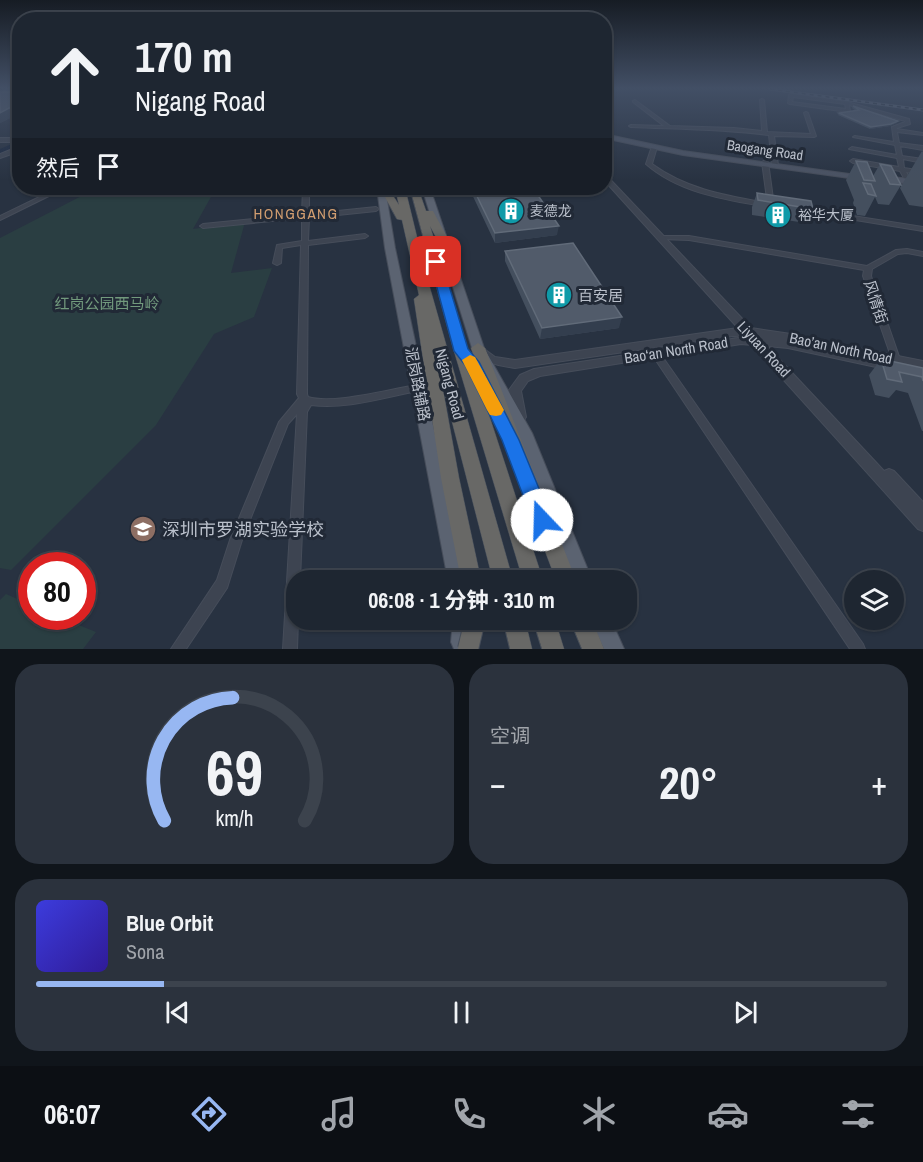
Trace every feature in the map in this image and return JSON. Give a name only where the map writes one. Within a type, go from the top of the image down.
[{"type":"highway","points":[[387,195],[409,226]]},
{"type":"highway","name":"Nigang Road","points":[[402,195],[420,274],[500,570]]},
{"type":"highway","name":"Nigang Road","points":[[420,195],[461,351],[530,570]]},
{"type":"highway","points":[[420,274],[420,306],[450,478],[469,570]]},
{"type":"highway","points":[[461,351],[471,362],[518,436],[563,570]]},
{"type":"highway","points":[[516,630],[521,649]]},
{"type":"highway","points":[[547,630],[553,649]]},
{"type":"main road","name":"Baogang Road","points":[[612,137],[684,151],[923,184]]},
{"type":"main road","name":"Baogang Road","points":[[612,137],[654,147],[923,184]]},
{"type":"main road","name":"泥岗路辅路","points":[[383,195],[388,240],[456,570]]},
{"type":"main road","points":[[421,195],[447,248],[478,348],[579,570]]},
{"type":"main road","points":[[412,357],[425,390],[450,478]]},
{"type":"main road","points":[[591,630],[614,649]]},
{"type":"main road","points":[[459,649],[469,631]]},
{"type":"street","points":[[659,119],[670,128]]},
{"type":"street","points":[[765,119],[771,206]]},
{"type":"street","points":[[631,126],[734,129],[768,134],[814,136],[808,119]]},
{"type":"street","points":[[905,119],[908,123],[894,127],[902,170],[908,181]]},
{"type":"street","points":[[895,129],[923,134]]},
{"type":"street","points":[[855,137],[923,148]]},
{"type":"street","points":[[654,147],[649,164],[662,175],[693,189],[719,196],[782,207]]},
{"type":"street","points":[[852,149],[923,161]]},
{"type":"street","points":[[853,161],[923,173]]},
{"type":"street","name":"Liyuan Road","points":[[612,178],[923,524]]},
{"type":"street","name":"Liyuan Road","points":[[612,183],[664,237]]},
{"type":"street","points":[[0,218],[48,195]]},
{"type":"street","points":[[306,195],[302,394],[306,400],[329,403],[418,388]]},
{"type":"street","points":[[203,226],[376,209]]},
{"type":"street","points":[[794,209],[923,229]]},
{"type":"street","points":[[277,263],[279,246],[365,236]]},
{"type":"street","points":[[664,237],[689,238],[868,268],[896,252],[907,251],[923,254]]},
{"type":"street","name":"风情街","points":[[868,268],[867,276],[898,364]]},
{"type":"street","points":[[478,348],[492,360],[514,364],[754,337]]},
{"type":"street","name":"Liyuan Road","points":[[754,337],[923,512]]},
{"type":"street","name":"Bao‘an North Road","points":[[518,436],[515,390],[529,375],[754,337],[898,364],[923,373]]},
{"type":"street","points":[[656,354],[858,649]]},
{"type":"street","name":"Bao’an North Road","points":[[898,364],[923,365]]},
{"type":"street","points":[[178,649],[222,584],[236,540],[285,422],[306,400]]},
{"type":"street","points":[[290,649],[302,412],[306,400]]},
{"type":"green space","name":"红岗公园西马岭","points":[[83,195],[212,195],[193,229],[245,222],[231,273],[272,268],[254,317],[214,334],[156,425],[29,552],[18,552],[18,563],[11,570],[0,568],[0,238]]},
{"type":"green space","points":[[6,594],[18,599],[18,630],[91,630],[96,632],[83,649],[0,649],[0,600]]},
{"type":"building","points":[[853,119],[898,121],[891,124],[871,127]]},
{"type":"building","points":[[856,161],[867,162],[875,181],[864,180]]},
{"type":"building","points":[[880,164],[891,166],[901,185],[890,184]]},
{"type":"building","points":[[863,183],[871,184],[876,196],[868,194]]},
{"type":"building","points":[[757,193],[811,201],[813,209],[758,200]]},
{"type":"building","name":"麦德龙","points":[[476,195],[538,195],[559,226],[495,233]]},
{"type":"building","name":"百安居","points":[[573,243],[622,317],[542,328],[505,251]]},
{"type":"building","points":[[881,359],[923,368],[923,381],[922,377],[899,372],[902,382],[887,379]]},
{"type":"waterway","points":[[0,152],[12,147]]},
{"type":"slow traffic","points":[[470,360],[496,410]]},
{"type":"place","name":"麦德龙","points":[[511,211]]},
{"type":"place","name":"裕华大厦","points":[[778,215]]},
{"type":"place","name":"百安居","points":[[559,295]]},
{"type":"place","name":"深圳市罗湖实验学校","points":[[143,529]]},
{"type":"district","name":"HONGGANG","points":[[296,213]]},
{"type":"route","points":[[436,262],[461,351],[471,362],[511,440],[542,520]]}]
